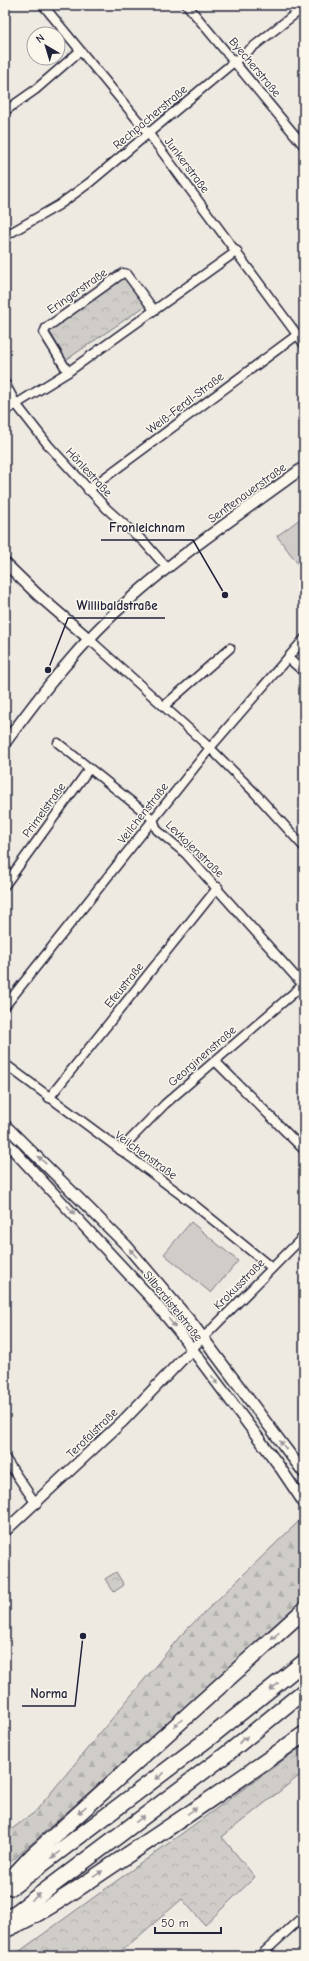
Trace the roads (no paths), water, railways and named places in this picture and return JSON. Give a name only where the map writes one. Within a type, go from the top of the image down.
[{"type":"highway","points":[[5,1885],[32,1856],[304,1610]]},
{"type":"highway","points":[[5,1892],[93,1827],[304,1662]]},
{"type":"highway","points":[[5,1921],[228,1753],[304,1691]]},
{"type":"highway","points":[[5,1930],[21,1924],[67,1895],[248,1774],[304,1734]]},
{"type":"street","name":"Junkerstraße","points":[[44,5],[149,134],[304,344]]},
{"type":"street","name":"Byecherstraße","points":[[187,5],[304,146]]},
{"type":"street","name":"Rechpacherstraße","points":[[5,236],[65,200],[149,134],[304,7]]},
{"type":"street","points":[[5,111],[35,90],[80,51]]},
{"type":"street","points":[[5,411],[68,372],[236,251]]},
{"type":"street","name":"Eringerstraße","points":[[68,372],[44,333],[46,328],[123,273],[127,274],[154,310]]},
{"type":"street","name":"Weiß-Ferdl-Straße","points":[[88,490],[297,335]]},
{"type":"street","name":"Hönlestraße","points":[[5,383],[16,404],[49,446],[107,510],[145,543],[167,568]]},
{"type":"street","name":"Senftenauerstraße","points":[[5,743],[24,717],[89,639],[129,600],[167,568],[304,467]]},
{"type":"street","points":[[5,563],[38,595],[210,748],[255,792],[304,847]]},
{"type":"street","name":"Veilchenstraße","points":[[5,1006],[210,748],[304,638]]},
{"type":"street","points":[[164,706],[230,648]]},
{"type":"street","points":[[288,658],[304,672]]},
{"type":"street","name":"Levkojenstraße","points":[[58,743],[153,819],[157,830],[186,854],[218,887],[303,984]]},
{"type":"street","name":"Primelstraße","points":[[5,885],[89,769]]},
{"type":"street","name":"Efeustraße","points":[[49,1098],[218,887]]},
{"type":"street","name":"Georginenstraße","points":[[120,1150],[165,1104],[303,984]]},
{"type":"street","points":[[215,1061],[304,1150]]},
{"type":"street","name":"Veilchenstraße","points":[[5,1064],[192,1203],[272,1268]]},
{"type":"street","name":"Silberdistelstraße","points":[[5,1125],[126,1244],[202,1337],[304,1473]]},
{"type":"street","name":"Silberdistelstraße","points":[[5,1141],[152,1298],[277,1463],[304,1503]]},
{"type":"street","name":"Krokusstraße","points":[[192,1349],[202,1337],[304,1236]]},
{"type":"street","name":"Terofalstraße","points":[[5,1531],[36,1504],[127,1417],[192,1349]]},
{"type":"street","points":[[5,1458],[36,1504]]},
{"type":"street","points":[[260,1956],[299,1920],[304,1918]]},
{"type":"place","name":"Fronleichnam","points":[[225,595]]},
{"type":"place","name":"Willibaldstraße","points":[[48,670]]},
{"type":"place","name":"Norma","points":[[83,1636]]}]
